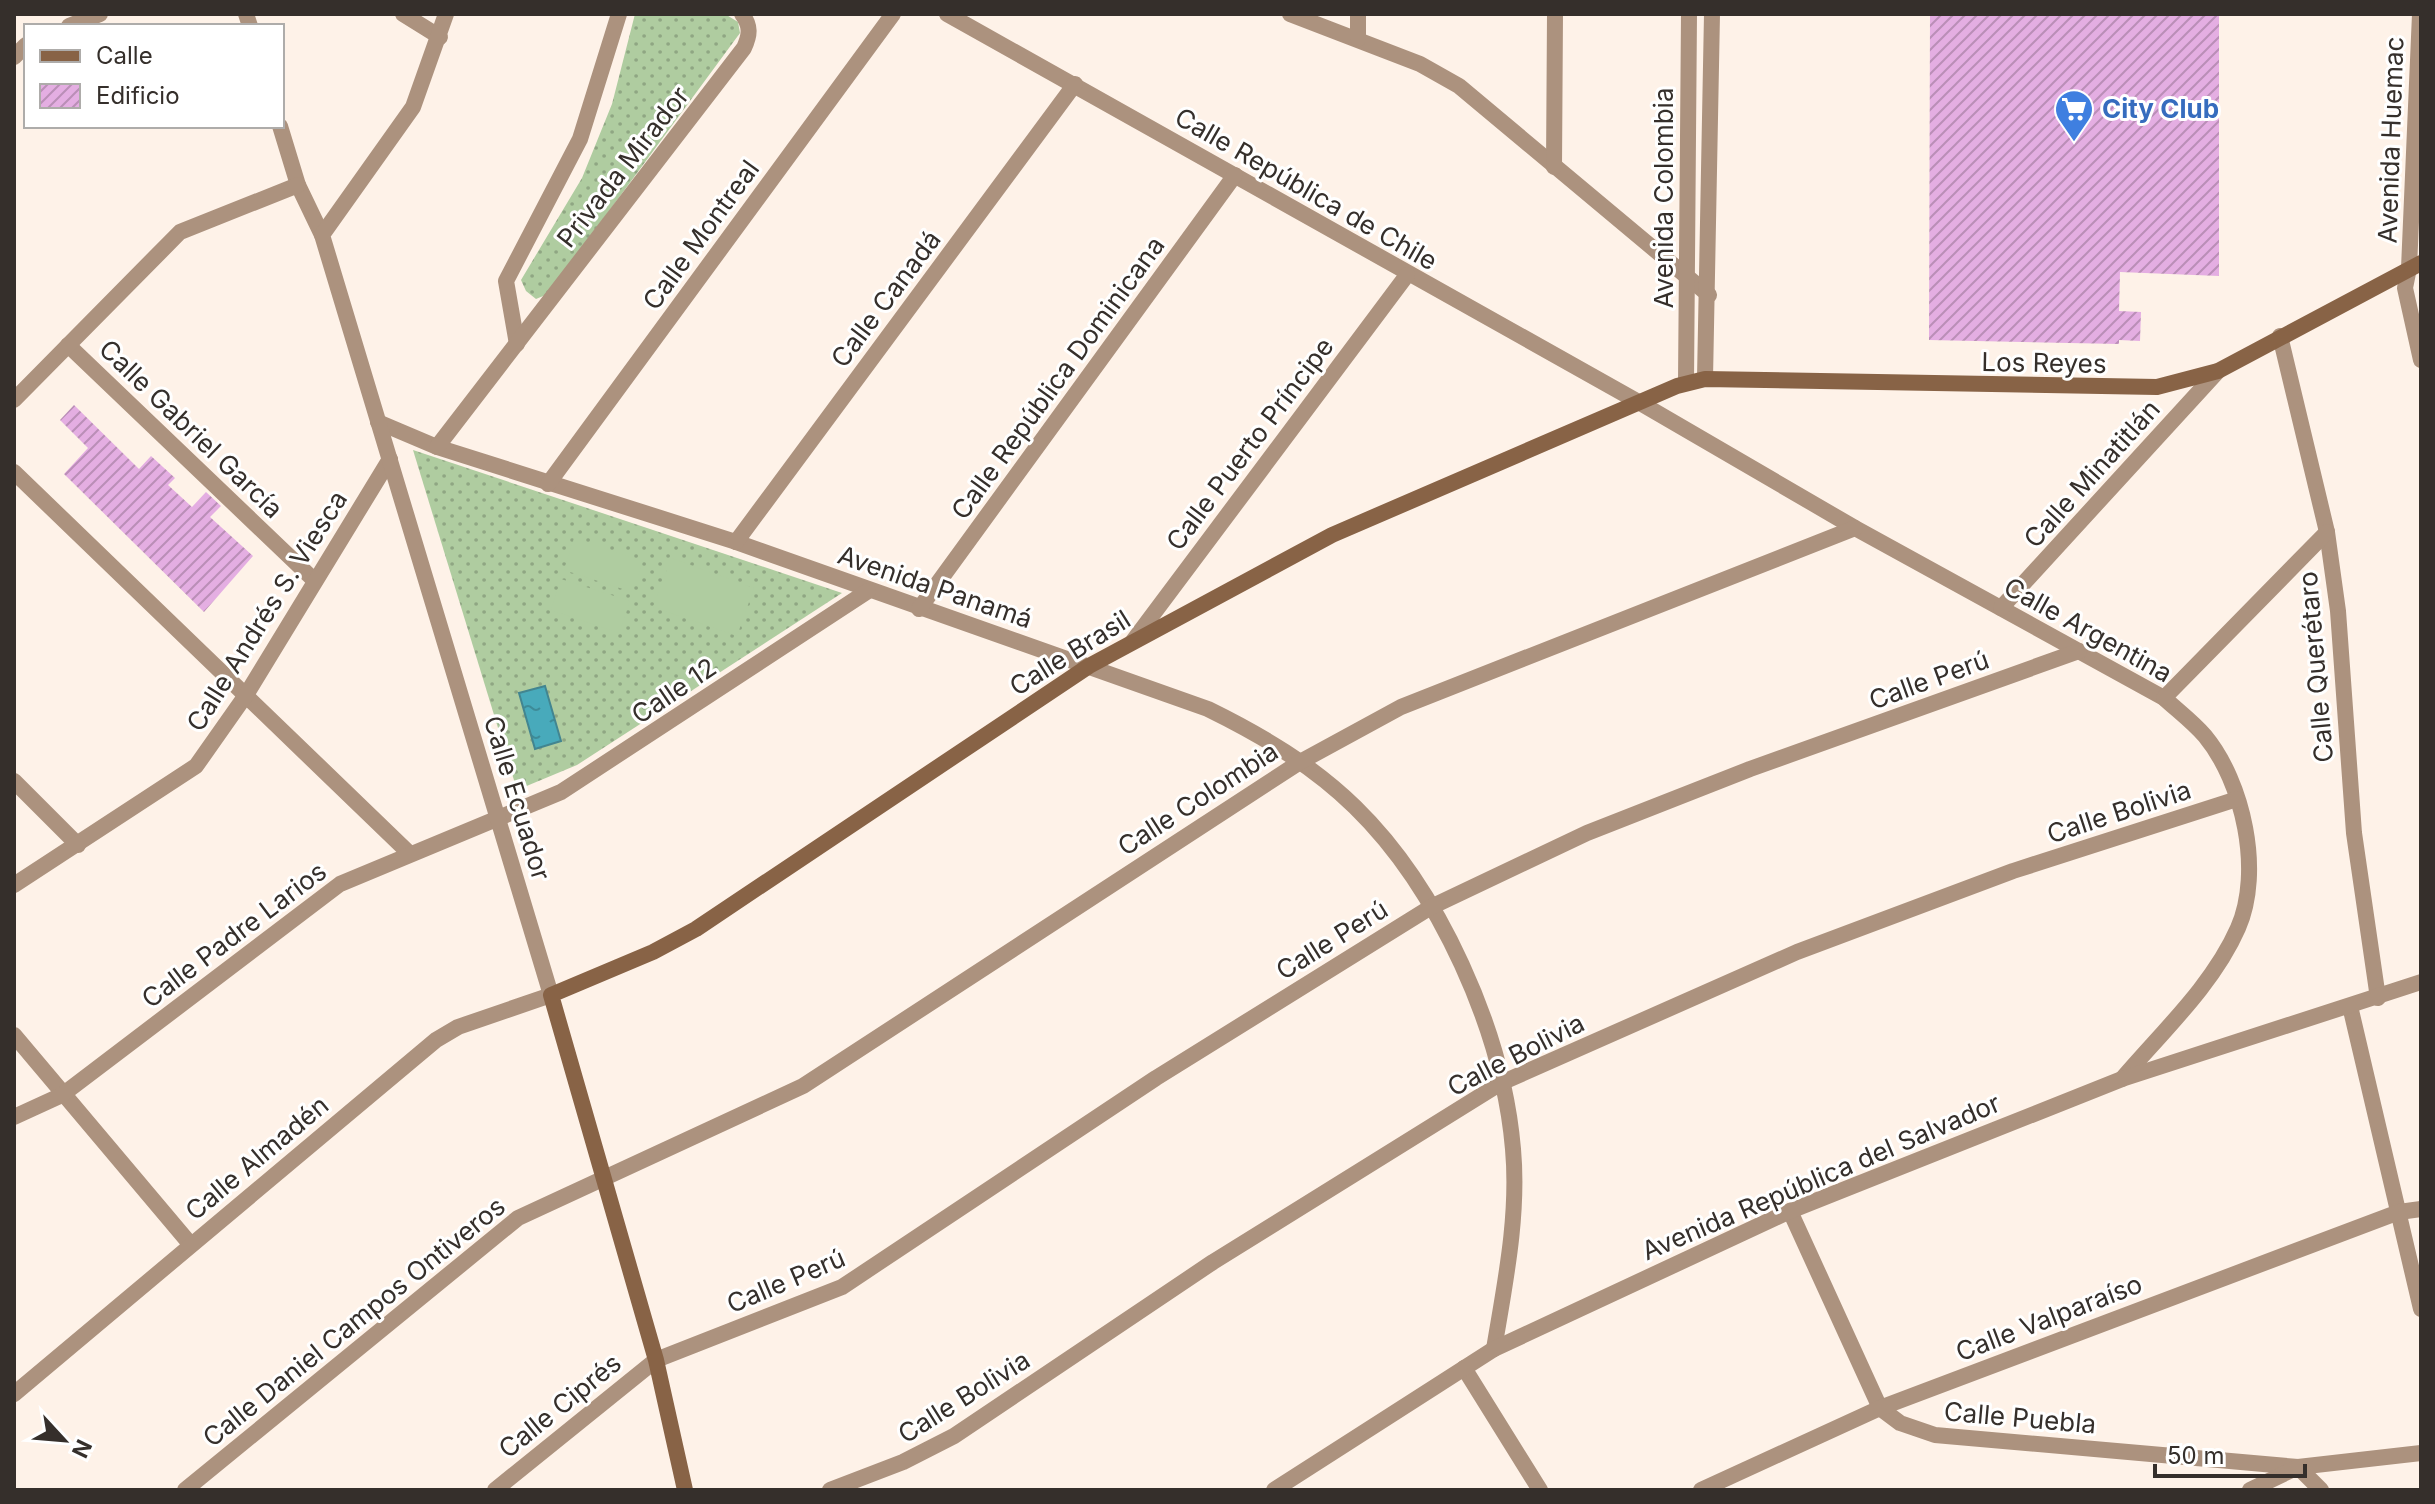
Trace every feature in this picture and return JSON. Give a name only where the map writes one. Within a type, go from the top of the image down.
[{"type":"main road","name":"Los Reyes","points":[[1642,404],[1686,382],[1705,379],[2132,389],[2157,387],[2218,371],[2415,266]]},
{"type":"main road","name":"Calle Brasil","points":[[551,995],[675,942],[1089,666],[1133,641],[1346,528],[1642,404]]},
{"type":"main road","name":"Calle Ecuador","points":[[551,995],[656,1360],[685,1490]]},
{"type":"street","points":[[74,24],[100,14]]},
{"type":"street","points":[[403,14],[440,37]]},
{"type":"street","points":[[322,235],[400,131],[425,81],[446,14]]},
{"type":"street","name":"Privada Mirador","points":[[517,344],[506,281],[580,139],[619,14]]},
{"type":"street","name":"Privada Mirador","points":[[437,447],[744,48],[749,35],[742,14]]},
{"type":"street","name":"Calle Montreal","points":[[548,484],[893,14]]},
{"type":"street","name":"Calle República de Chile","points":[[947,14],[1407,275],[1642,404]]},
{"type":"street","points":[[1290,14],[1358,39],[1450,80],[1709,295]]},
{"type":"street","points":[[1358,14],[1358,39]]},
{"type":"street","points":[[1554,167],[1555,14]]},
{"type":"street","name":"Avenida Colombia","points":[[1686,382],[1689,14]]},
{"type":"street","name":"Avenida Colombia","points":[[1705,379],[1712,14]]},
{"type":"street","name":"Avenida Huemac","points":[[2420,14],[2415,266],[2405,288],[2421,360]]},
{"type":"street","name":"Calle Canadá","points":[[736,542],[1075,84]]},
{"type":"street","name":"Calle Ecuador","points":[[281,128],[298,185],[322,235],[551,995]]},
{"type":"street","name":"Calle República Dominicana","points":[[919,609],[1235,175]]},
{"type":"street","points":[[14,400],[180,232],[298,185]]},
{"type":"street","name":"Calle Puerto Príncipe","points":[[1133,641],[1407,275]]},
{"type":"street","name":"Calle Querétaro","points":[[2280,336],[2327,532],[2338,611],[2354,833],[2378,998]]},
{"type":"street","name":"Calle Gabriel García","points":[[68,345],[315,581]]},
{"type":"street","name":"Calle Minatitlán","points":[[2001,608],[2218,371]]},
{"type":"street","name":"Calle Argentina","points":[[1642,404],[1855,528],[2164,698],[2204,735],[2225,765],[2237,799],[2247,850],[2248,889],[2239,926],[2218,965],[2122,1079]]},
{"type":"street","name":"Avenida Panamá","points":[[378,422],[437,447],[736,542],[1208,709],[1258,734],[1300,762],[1355,807],[1431,907],[1467,975],[1501,1083],[1513,1148],[1514,1210],[1494,1349]]},
{"type":"street","name":"Calle Andrés S. Viesca","points":[[14,885],[196,766],[246,695],[390,459]]},
{"type":"street","points":[[14,472],[409,853]]},
{"type":"street","name":"Calle Colombia","points":[[603,1181],[803,1086],[1300,762],[1401,707],[1855,528]]},
{"type":"street","points":[[2164,698],[2327,532]]},
{"type":"street","name":"Calle 12","points":[[498,817],[561,792],[868,591]]},
{"type":"street","name":"Calle Perú","points":[[656,1360],[842,1287],[1156,1078],[1431,907],[1587,833],[1750,769],[2079,651]]},
{"type":"street","points":[[14,781],[78,845]]},
{"type":"street","name":"Calle Bolivia","points":[[830,1490],[903,1462],[954,1436],[1213,1262],[1501,1083],[1797,952],[2013,871],[2237,799]]},
{"type":"street","name":"Calle Padre Larios","points":[[14,1117],[62,1095],[340,884],[498,817]]},
{"type":"street","name":"Avenida República del Salvador","points":[[1274,1490],[1494,1349],[1790,1211],[2122,1079],[2421,982]]},
{"type":"street","name":"Calle Almadén","points":[[14,1394],[436,1040],[458,1027],[551,995]]},
{"type":"street","points":[[2350,1006],[2421,1309]]},
{"type":"street","points":[[14,1035],[191,1245]]},
{"type":"street","name":"Calle Daniel Campos Ontiveros","points":[[185,1490],[518,1218],[603,1181]]},
{"type":"street","name":"Calle Valparaíso","points":[[1701,1490],[1880,1408],[2399,1212],[2421,1209]]},
{"type":"street","points":[[1790,1211],[1880,1408]]},
{"type":"street","name":"Calle Ciprés","points":[[495,1490],[656,1360]]},
{"type":"street","points":[[1464,1368],[1540,1490]]},
{"type":"street","name":"Calle Puebla","points":[[1880,1408],[1900,1423],[1935,1435],[2298,1467]]},
{"type":"street","points":[[2250,1490],[2298,1467],[2421,1453]]},
{"type":"street","points":[[2298,1467],[2321,1490]]},
{"type":"green space","points":[[635,14],[725,14],[738,22],[740,33],[548,294],[536,299],[526,291],[521,280],[582,178],[612,104]]},
{"type":"green space","points":[[413,450],[842,593],[577,765],[517,790]]},
{"type":"green space","points":[[574,538],[643,561],[632,592],[564,570]]},
{"type":"green space","points":[[671,558],[754,588],[737,636],[653,607]]},
{"type":"green space","points":[[561,579],[630,601],[619,633],[551,610]]},
{"type":"water","points":[[545,686],[561,741],[535,749],[519,693]]},
{"type":"building","name":"City Club","points":[[1930,14],[2219,14],[2219,276],[2120,272],[2119,311],[2141,312],[2140,341],[2119,340],[2119,344],[1929,340]]},
{"type":"building","points":[[74,405],[139,469],[151,456],[175,478],[168,485],[192,507],[206,492],[221,506],[210,517],[253,556],[204,612],[64,474],[88,448],[60,420]]},
{"type":"place","name":"City Club","points":[[2074,143]]}]
